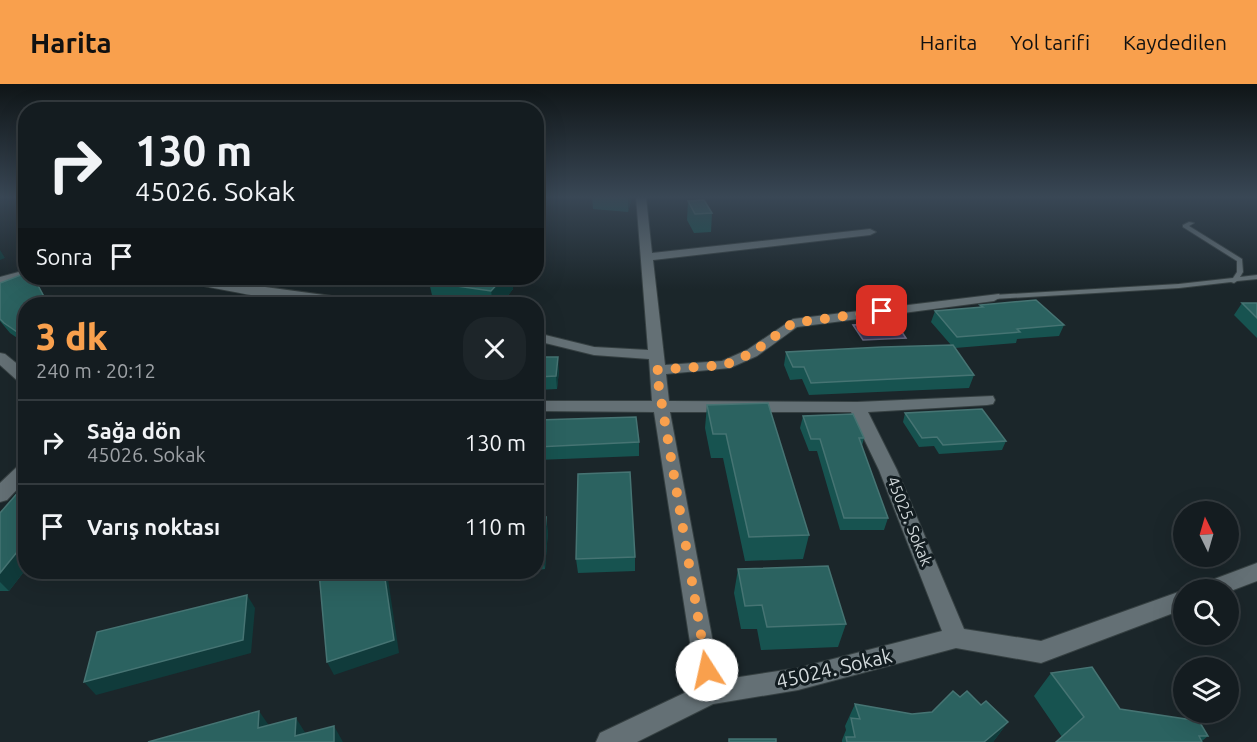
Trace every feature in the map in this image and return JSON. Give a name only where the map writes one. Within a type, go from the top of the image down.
[{"type":"street","points":[[645,228],[661,407],[710,693]]},
{"type":"street","points":[[648,257],[870,232]]},
{"type":"street","points":[[0,281],[18,276]]},
{"type":"street","points":[[219,285],[305,297]]},
{"type":"street","points":[[544,340],[656,362],[725,365],[752,353],[793,323],[994,297]]},
{"type":"street","points":[[0,357],[18,373]]},
{"type":"street","points":[[544,406],[857,407],[987,400]]},
{"type":"street","name":"45025. Sokak","points":[[857,407],[898,491],[956,638]]},
{"type":"street","points":[[0,495],[18,476]]},
{"type":"street","points":[[1238,579],[1257,572]]},
{"type":"street","points":[[956,638],[1041,652],[1173,603]]},
{"type":"street","name":"45024. Sokak","points":[[609,742],[710,693],[798,679],[956,638]]},
{"type":"lane","points":[[1187,228],[1240,260],[1240,272],[1234,281]]},
{"type":"lane","points":[[994,297],[1234,281],[1257,277]]},
{"type":"shaded area","points":[[896,323],[906,338],[863,340],[853,325]]},
{"type":"building","points":[[18,276],[18,285],[38,285],[44,297],[18,297],[18,333],[0,319],[0,283]]},
{"type":"building","points":[[450,285],[497,285],[491,291]]},
{"type":"building","points":[[1036,300],[1064,325],[1017,329],[1020,332],[957,337],[935,311],[983,307],[980,305]]},
{"type":"building","points":[[1242,303],[1257,303],[1257,318]]},
{"type":"building","points":[[953,345],[974,375],[811,383],[804,367],[793,367],[786,352],[882,347]]},
{"type":"building","points":[[544,357],[558,357],[556,376],[544,377]]},
{"type":"building","points":[[768,403],[809,535],[749,537],[726,434],[713,434],[707,405]]},
{"type":"building","points":[[982,409],[1006,441],[943,445],[937,437],[922,438],[905,413]]},
{"type":"building","points":[[853,414],[864,438],[859,438],[888,518],[844,518],[820,439],[811,439],[803,416]]},
{"type":"building","points":[[636,417],[639,442],[544,447],[544,420]]},
{"type":"building","points":[[630,472],[635,557],[576,559],[578,474]]},
{"type":"building","points":[[18,492],[18,551],[0,573],[0,513]]},
{"type":"building","points":[[544,517],[546,517],[544,543]]},
{"type":"building","points":[[828,566],[846,624],[767,627],[762,605],[745,606],[738,569]]},
{"type":"building","points":[[320,579],[385,579],[394,640],[327,662]]},
{"type":"building","points":[[247,595],[243,640],[84,682],[97,632]]},
{"type":"building","points":[[1092,667],[1120,709],[1173,717],[1173,723],[1200,723],[1208,736],[1199,736],[1202,742],[1056,742],[1084,717],[1051,673]]},
{"type":"building","points":[[953,691],[960,697],[967,691],[981,705],[986,701],[1008,722],[984,742],[847,742],[846,737],[855,737],[851,718],[860,719],[855,704],[912,714],[932,712]]},
{"type":"building","points":[[259,711],[258,728],[296,718],[295,736],[334,726],[334,742],[148,742]]},
{"type":"building","points":[[729,739],[776,739],[776,742],[729,742]]},
{"type":"route","points":[[707,670],[656,370],[725,365],[752,353],[793,323],[882,311]]}]
